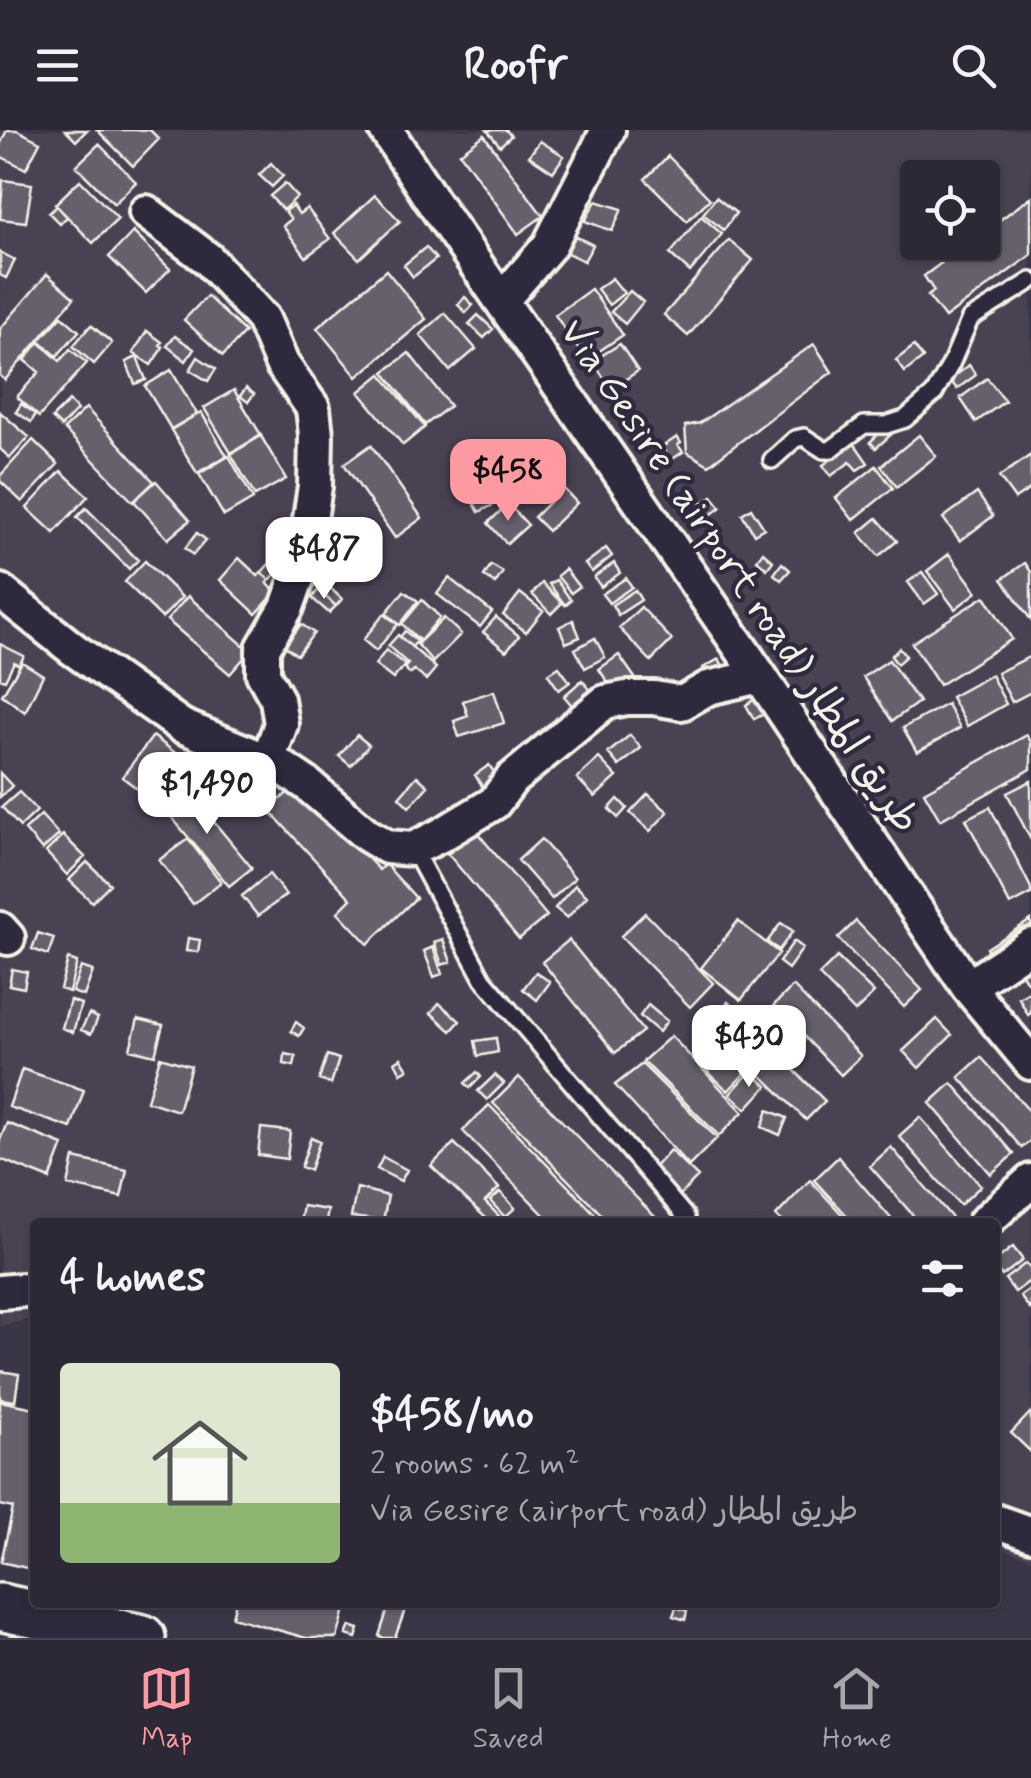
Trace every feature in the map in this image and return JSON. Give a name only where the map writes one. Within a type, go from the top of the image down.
[{"type":"main road","points":[[0,1607],[142,1638]]},
{"type":"street","name":"Via Gesire (airport road) طريق المطار","points":[[386,130],[968,986],[1031,1063]]},
{"type":"street","points":[[502,300],[549,246],[608,130]]},
{"type":"street","points":[[146,212],[208,260],[263,319],[282,364],[313,408],[315,486],[304,559],[287,607],[263,648],[263,674],[277,699],[282,724],[268,760]]},
{"type":"street","points":[[0,591],[73,649],[182,726],[268,760],[307,784],[367,835],[387,847],[413,850],[494,803],[512,778],[605,702],[654,698],[682,703],[708,688],[760,676]]},
{"type":"street","points":[[968,986],[1031,945]]},
{"type":"street","points":[[989,1218],[1031,1181]]},
{"type":"street","points":[[0,1292],[30,1289]]},
{"type":"street","points":[[1000,1522],[1031,1534]]},
{"type":"lane","points":[[772,460],[795,439],[804,437],[830,450],[864,426],[905,419],[934,394],[970,319],[1031,281]]},
{"type":"lane","points":[[413,850],[482,979],[686,1217]]},
{"type":"shaded area","points":[[0,130],[1031,130],[1031,1559],[1000,1548],[1000,1218],[30,1218],[30,1319],[0,1326]]},
{"type":"building","points":[[7,130],[17,130],[40,142],[26,169],[0,156]]},
{"type":"building","points":[[65,130],[87,130],[76,141]]},
{"type":"building","points":[[97,130],[150,130],[159,139],[133,166]]},
{"type":"building","points":[[487,130],[506,130],[511,136],[500,146]]},
{"type":"building","points":[[484,135],[543,216],[518,234],[460,153]]},
{"type":"building","points":[[540,141],[564,156],[553,172],[529,156]]},
{"type":"building","points":[[99,144],[136,182],[114,204],[76,166]]},
{"type":"building","points":[[668,156],[710,199],[687,221],[645,179]]},
{"type":"building","points":[[271,163],[283,176],[272,187],[259,175]]},
{"type":"building","points":[[3,180],[32,184],[26,222],[0,219]]},
{"type":"building","points":[[80,180],[118,219],[93,243],[55,204]]},
{"type":"building","points":[[285,183],[297,197],[283,210],[270,196]]},
{"type":"building","points":[[375,195],[400,221],[359,259],[334,233]]},
{"type":"building","points":[[716,197],[736,213],[724,230],[703,214]]},
{"type":"building","points":[[1031,197],[1031,255],[945,318],[928,296],[934,291],[924,276],[945,260],[1000,260],[1000,220]]},
{"type":"building","points":[[596,201],[622,209],[612,231],[585,221]]},
{"type":"building","points":[[293,205],[299,214],[307,208],[330,239],[306,257],[283,226],[291,219],[285,211]]},
{"type":"building","points":[[57,206],[67,217],[60,224],[49,213]]},
{"type":"building","points":[[701,216],[722,234],[690,272],[670,254]]},
{"type":"building","points":[[133,232],[170,269],[146,293],[109,257]]},
{"type":"building","points":[[575,236],[593,245],[584,261],[567,253]]},
{"type":"building","points":[[729,240],[753,260],[688,336],[664,315]]},
{"type":"building","points":[[426,247],[436,259],[413,277],[404,265]]},
{"type":"building","points":[[0,252],[15,260],[6,278],[0,275]]},
{"type":"building","points":[[386,270],[426,319],[357,377],[317,328]]},
{"type":"building","points":[[47,274],[74,298],[5,380],[0,376],[0,329]]},
{"type":"building","points":[[612,278],[624,293],[609,305],[597,289]]},
{"type":"building","points":[[591,289],[623,335],[586,360],[555,315]]},
{"type":"building","points":[[630,291],[643,302],[625,324],[611,312]]},
{"type":"building","points":[[207,296],[245,332],[223,356],[184,320]]},
{"type":"building","points":[[465,297],[473,305],[466,313],[458,305]]},
{"type":"building","points":[[445,313],[476,349],[450,371],[420,335]]},
{"type":"building","points":[[478,315],[493,329],[484,338],[469,324]]},
{"type":"building","points":[[62,316],[79,331],[57,356],[39,341]]},
{"type":"building","points":[[91,325],[112,343],[94,364],[73,346]]},
{"type":"building","points":[[147,331],[163,347],[151,365],[133,353]]},
{"type":"building","points":[[175,336],[194,349],[186,361],[167,346]]},
{"type":"building","points":[[39,342],[60,361],[70,349],[87,363],[39,417],[17,397],[39,372],[25,360]]},
{"type":"building","points":[[620,344],[638,371],[611,389],[593,361]]},
{"type":"building","points":[[814,344],[832,372],[709,465],[687,452],[685,426],[700,423]]},
{"type":"building","points":[[914,346],[923,358],[905,372],[896,360]]},
{"type":"building","points":[[409,353],[450,406],[425,425],[384,372]]},
{"type":"building","points":[[137,357],[146,380],[135,384],[126,362]]},
{"type":"building","points":[[198,357],[216,369],[208,381],[190,370]]},
{"type":"building","points":[[969,365],[976,375],[957,389],[950,380]]},
{"type":"building","points":[[171,370],[197,414],[171,429],[145,386]]},
{"type":"building","points":[[381,374],[425,427],[403,445],[359,392]]},
{"type":"building","points":[[987,378],[1005,401],[976,422],[960,398]]},
{"type":"building","points":[[246,388],[254,394],[248,402],[240,396]]},
{"type":"building","points":[[234,390],[261,435],[231,453],[204,408]]},
{"type":"building","points":[[69,401],[77,410],[61,427],[52,418]]},
{"type":"building","points":[[21,404],[36,414],[31,422],[16,412]]},
{"type":"building","points":[[86,408],[154,482],[133,502],[64,429]]},
{"type":"building","points":[[0,412],[29,437],[10,458],[0,449]]},
{"type":"building","points":[[201,412],[227,456],[197,473],[171,430]]},
{"type":"building","points":[[887,426],[893,433],[876,448],[870,442]]},
{"type":"building","points":[[919,435],[936,456],[897,487],[881,466]]},
{"type":"building","points":[[261,436],[286,479],[255,496],[231,454]]},
{"type":"building","points":[[677,437],[683,452],[671,460],[662,447]]},
{"type":"building","points":[[33,440],[58,464],[22,502],[0,481],[0,476]]},
{"type":"building","points":[[854,443],[868,463],[857,470],[850,462],[831,476],[823,465]]},
{"type":"building","points":[[371,445],[422,518],[395,538],[344,464]]},
{"type":"building","points":[[1031,455],[1031,488],[1015,499],[999,477]]},
{"type":"building","points":[[229,456],[253,499],[224,516],[199,474]]},
{"type":"building","points":[[876,466],[893,488],[853,520],[836,498]]},
{"type":"building","points":[[541,468],[559,487],[544,501],[526,483]]},
{"type":"building","points":[[61,471],[88,496],[54,533],[27,508]]},
{"type":"building","points":[[479,479],[493,505],[479,512],[465,487]]},
{"type":"building","points":[[156,481],[190,520],[168,539],[134,501]]},
{"type":"building","points":[[563,488],[577,503],[548,531],[534,517]]},
{"type":"building","points":[[977,493],[993,516],[960,541],[943,518]]},
{"type":"building","points":[[712,496],[721,507],[709,516],[700,505]]},
{"type":"building","points":[[508,504],[528,525],[507,544],[488,523]]},
{"type":"building","points":[[86,508],[138,560],[129,569],[77,517]]},
{"type":"building","points":[[751,508],[764,528],[754,534],[742,514]]},
{"type":"building","points":[[877,518],[897,541],[879,556],[859,533]]},
{"type":"building","points":[[362,523],[377,536],[356,561],[341,549]]},
{"type":"building","points":[[197,533],[206,540],[193,555],[185,548]]},
{"type":"building","points":[[606,548],[612,556],[592,572],[585,564]]},
{"type":"building","points":[[763,552],[773,561],[767,569],[757,560]]},
{"type":"building","points":[[949,554],[977,592],[955,609],[927,571]]},
{"type":"building","points":[[239,558],[258,576],[261,573],[270,580],[267,583],[276,592],[256,614],[220,580]]},
{"type":"building","points":[[145,561],[182,597],[162,618],[125,582]]},
{"type":"building","points":[[614,563],[620,573],[601,587],[594,577]]},
{"type":"building","points":[[782,563],[790,570],[781,580],[774,574]]},
{"type":"building","points":[[1025,563],[1031,572],[1031,620],[1002,579]]},
{"type":"building","points":[[269,564],[277,572],[270,580],[261,573]]},
{"type":"building","points":[[491,565],[503,572],[495,584],[484,576]]},
{"type":"building","points":[[565,569],[579,587],[571,593],[557,576]]},
{"type":"building","points":[[922,572],[938,594],[924,604],[908,582]]},
{"type":"building","points":[[449,578],[492,612],[480,627],[437,594]]},
{"type":"building","points":[[626,578],[632,587],[609,603],[602,594]]},
{"type":"building","points":[[556,580],[571,600],[565,605],[549,584]]},
{"type":"building","points":[[542,583],[562,603],[551,614],[532,594]]},
{"type":"building","points":[[327,585],[342,599],[336,606],[320,592]]},
{"type":"building","points":[[318,590],[336,606],[329,613],[312,598]]},
{"type":"building","points":[[635,590],[641,600],[618,615],[612,605]]},
{"type":"building","points":[[404,591],[418,601],[400,625],[386,613]]},
{"type":"building","points":[[520,593],[543,611],[526,632],[503,615]]},
{"type":"building","points":[[188,596],[250,651],[230,674],[167,620]]},
{"type":"building","points":[[985,596],[1012,639],[939,685],[912,643]]},
{"type":"building","points":[[422,600],[440,617],[420,641],[402,624]]},
{"type":"building","points":[[641,607],[672,640],[651,661],[619,628]]},
{"type":"building","points":[[384,614],[398,624],[376,651],[363,640]]},
{"type":"building","points":[[496,617],[519,636],[506,651],[483,632]]},
{"type":"building","points":[[444,618],[461,634],[433,662],[417,644]]},
{"type":"building","points":[[573,620],[580,637],[566,643],[559,627]]},
{"type":"building","points":[[301,624],[314,633],[297,655],[285,646]]},
{"type":"building","points":[[405,631],[417,641],[412,647],[400,637]]},
{"type":"building","points":[[398,635],[436,668],[426,680],[414,670],[410,674],[404,668],[408,664],[388,646]]},
{"type":"building","points":[[595,638],[605,657],[585,668],[575,649]]},
{"type":"building","points":[[0,644],[24,656],[19,665],[14,662],[5,680],[0,678]]},
{"type":"building","points":[[899,648],[906,656],[897,664],[891,656]]},
{"type":"building","points":[[386,650],[405,665],[393,679],[375,665]]},
{"type":"building","points":[[619,655],[635,678],[614,692],[599,669]]},
{"type":"building","points":[[1031,656],[1031,692],[1012,702],[997,673]]},
{"type":"building","points":[[719,659],[727,672],[711,682],[703,668]]},
{"type":"building","points":[[889,660],[919,702],[892,721],[863,677]]},
{"type":"building","points":[[22,662],[43,675],[25,712],[2,695]]},
{"type":"building","points":[[559,667],[570,682],[559,690],[548,674]]},
{"type":"building","points":[[991,675],[1006,704],[967,726],[951,697]]},
{"type":"building","points":[[582,680],[598,699],[580,715],[564,696]]},
{"type":"building","points":[[494,691],[504,723],[459,737],[454,721],[468,716],[463,701]]},
{"type":"building","points":[[755,699],[764,714],[754,719],[746,705]]},
{"type":"building","points":[[947,704],[960,728],[917,752],[903,728]]},
{"type":"building","points":[[357,735],[369,745],[351,766],[339,756]]},
{"type":"building","points":[[630,735],[641,748],[619,766],[608,753]]},
{"type":"building","points":[[1027,735],[1031,742],[1031,769],[940,820],[924,792]]},
{"type":"building","points":[[153,736],[186,761],[155,802],[122,777]]},
{"type":"building","points":[[599,758],[617,777],[595,797],[577,778]]},
{"type":"building","points":[[489,765],[499,779],[484,789],[475,775]]},
{"type":"building","points":[[0,773],[12,786],[0,797]]},
{"type":"building","points":[[417,776],[428,786],[409,807],[399,797]]},
{"type":"building","points":[[1031,781],[1031,840],[1007,793]]},
{"type":"building","points":[[298,783],[379,870],[385,864],[416,898],[368,944],[338,912],[351,899],[269,810]]},
{"type":"building","points":[[186,788],[252,868],[229,886],[163,807]]},
{"type":"building","points":[[19,792],[37,811],[20,827],[2,807]]},
{"type":"building","points":[[648,794],[668,812],[650,831],[630,813]]},
{"type":"building","points":[[618,799],[627,808],[618,818],[609,809]]},
{"type":"building","points":[[990,807],[1031,888],[1031,894],[1010,905],[966,819]]},
{"type":"building","points":[[41,815],[59,835],[42,850],[25,830]]},
{"type":"building","points":[[476,831],[547,916],[519,939],[448,854]]},
{"type":"building","points":[[63,835],[85,857],[67,875],[46,852]]},
{"type":"building","points":[[188,839],[221,882],[193,904],[159,860]]},
{"type":"building","points":[[541,839],[575,878],[552,899],[518,860]]},
{"type":"building","points":[[87,862],[110,884],[92,902],[69,880]]},
{"type":"building","points":[[269,874],[286,895],[258,916],[242,896]]},
{"type":"building","points":[[575,885],[587,896],[567,918],[555,908]]},
{"type":"building","points":[[645,913],[713,983],[690,1007],[621,936]]},
{"type":"building","points":[[1031,920],[1031,958],[1006,974],[987,948]]},
{"type":"building","points":[[738,921],[779,953],[741,1000],[701,968]]},
{"type":"building","points":[[856,921],[922,990],[904,1007],[838,938]]},
{"type":"building","points":[[781,923],[793,931],[779,950],[767,942]]},
{"type":"building","points":[[38,933],[54,938],[48,955],[32,949]]},
{"type":"building","points":[[188,938],[200,940],[198,952],[186,951]]},
{"type":"building","points":[[443,939],[451,962],[442,965],[434,942]]},
{"type":"building","points":[[569,940],[643,1031],[615,1053],[542,962]]},
{"type":"building","points":[[794,941],[803,948],[788,969],[779,962]]},
{"type":"building","points":[[433,947],[442,974],[434,977],[424,951]]},
{"type":"building","points":[[837,957],[874,993],[855,1012],[819,975]]},
{"type":"building","points":[[68,959],[77,962],[69,992],[60,989]]},
{"type":"building","points":[[1031,964],[1031,980],[1027,982],[1020,971]]},
{"type":"building","points":[[81,967],[93,971],[84,996],[72,992]]},
{"type":"building","points":[[12,969],[27,972],[24,988],[9,985]]},
{"type":"building","points":[[536,972],[550,982],[537,1000],[523,989]]},
{"type":"building","points":[[793,986],[861,1056],[841,1075],[774,1005]]},
{"type":"building","points":[[1031,991],[1031,1013],[1028,1015],[1019,998]]},
{"type":"building","points":[[70,1000],[81,1004],[73,1032],[62,1028]]},
{"type":"building","points":[[728,1002],[736,1009],[722,1027],[713,1019]]},
{"type":"building","points":[[439,1003],[460,1021],[451,1031],[431,1013]]},
{"type":"building","points":[[648,1005],[667,1021],[659,1032],[640,1016]]},
{"type":"building","points":[[89,1014],[98,1018],[91,1034],[81,1030]]},
{"type":"building","points":[[138,1019],[163,1025],[155,1055],[130,1049]]},
{"type":"building","points":[[937,1019],[952,1035],[919,1068],[903,1051]]},
{"type":"building","points":[[296,1022],[304,1028],[299,1036],[291,1031]]},
{"type":"building","points":[[756,1032],[825,1101],[806,1120],[737,1051]]},
{"type":"building","points":[[671,1036],[743,1112],[719,1136],[643,1061]]},
{"type":"building","points":[[496,1038],[498,1052],[478,1056],[475,1041]]},
{"type":"building","points":[[726,1049],[748,1070],[728,1091],[706,1070]]},
{"type":"building","points":[[285,1054],[296,1056],[294,1066],[284,1064]]},
{"type":"building","points":[[327,1055],[339,1059],[331,1084],[319,1080]]},
{"type":"building","points":[[160,1057],[191,1066],[178,1111],[147,1101]]},
{"type":"building","points":[[981,1057],[1031,1113],[1031,1140],[1022,1148],[959,1077]]},
{"type":"building","points":[[401,1058],[408,1069],[401,1073],[395,1062]]},
{"type":"building","points":[[642,1064],[717,1138],[689,1166],[615,1085]]},
{"type":"building","points":[[22,1069],[84,1090],[71,1128],[9,1107]]},
{"type":"building","points":[[751,1071],[767,1086],[746,1109],[730,1094]]},
{"type":"building","points":[[477,1072],[481,1077],[470,1088],[465,1083]]},
{"type":"building","points":[[495,1075],[504,1083],[487,1100],[478,1091]]},
{"type":"building","points":[[519,1077],[656,1218],[605,1218],[493,1103]]},
{"type":"building","points":[[952,1083],[1014,1154],[991,1174],[930,1103]]},
{"type":"building","points":[[489,1105],[599,1218],[547,1218],[463,1131]]},
{"type":"building","points":[[768,1110],[787,1118],[780,1135],[762,1127]]},
{"type":"building","points":[[920,1117],[981,1186],[960,1205],[899,1136]]},
{"type":"building","points":[[7,1123],[63,1145],[50,1179],[0,1159],[0,1140]]},
{"type":"building","points":[[261,1128],[290,1131],[287,1159],[258,1155]]},
{"type":"building","points":[[311,1137],[320,1141],[310,1170],[301,1167]]},
{"type":"building","points":[[454,1143],[499,1188],[485,1202],[501,1218],[486,1218],[431,1166]]},
{"type":"building","points":[[891,1147],[952,1218],[916,1218],[870,1166]]},
{"type":"building","points":[[670,1150],[698,1177],[680,1195],[653,1169]]},
{"type":"building","points":[[383,1157],[407,1170],[401,1181],[377,1169]]},
{"type":"building","points":[[838,1157],[891,1218],[849,1218],[814,1180]]},
{"type":"building","points":[[74,1158],[127,1170],[121,1197],[68,1185]]},
{"type":"building","points":[[810,1180],[845,1218],[778,1218],[776,1216]]},
{"type":"building","points":[[357,1188],[388,1196],[384,1218],[351,1217]]},
{"type":"building","points":[[500,1192],[515,1208],[505,1217],[490,1201]]},
{"type":"building","points":[[303,1206],[328,1210],[327,1218],[301,1218]]},
{"type":"building","points":[[1013,1247],[1023,1260],[1002,1276],[1000,1257]]},
{"type":"building","points":[[1026,1263],[1031,1269],[1031,1280],[1015,1292],[1005,1279]]},
{"type":"building","points":[[1031,1288],[1031,1308],[1030,1309],[1020,1296]]},
{"type":"building","points":[[0,1371],[19,1374],[15,1401],[0,1399]]},
{"type":"building","points":[[0,1401],[30,1407],[30,1569],[1,1562],[13,1508],[0,1505]]},
{"type":"building","points":[[1031,1414],[1031,1452],[1011,1433]]},
{"type":"building","points":[[234,1608],[345,1608],[337,1638],[306,1638],[232,1617]]},
{"type":"building","points":[[388,1608],[406,1608],[395,1638],[379,1636]]},
{"type":"building","points":[[676,1608],[687,1611],[685,1620],[673,1616]]},
{"type":"building","points":[[350,1626],[359,1629],[356,1638],[346,1635]]}]
